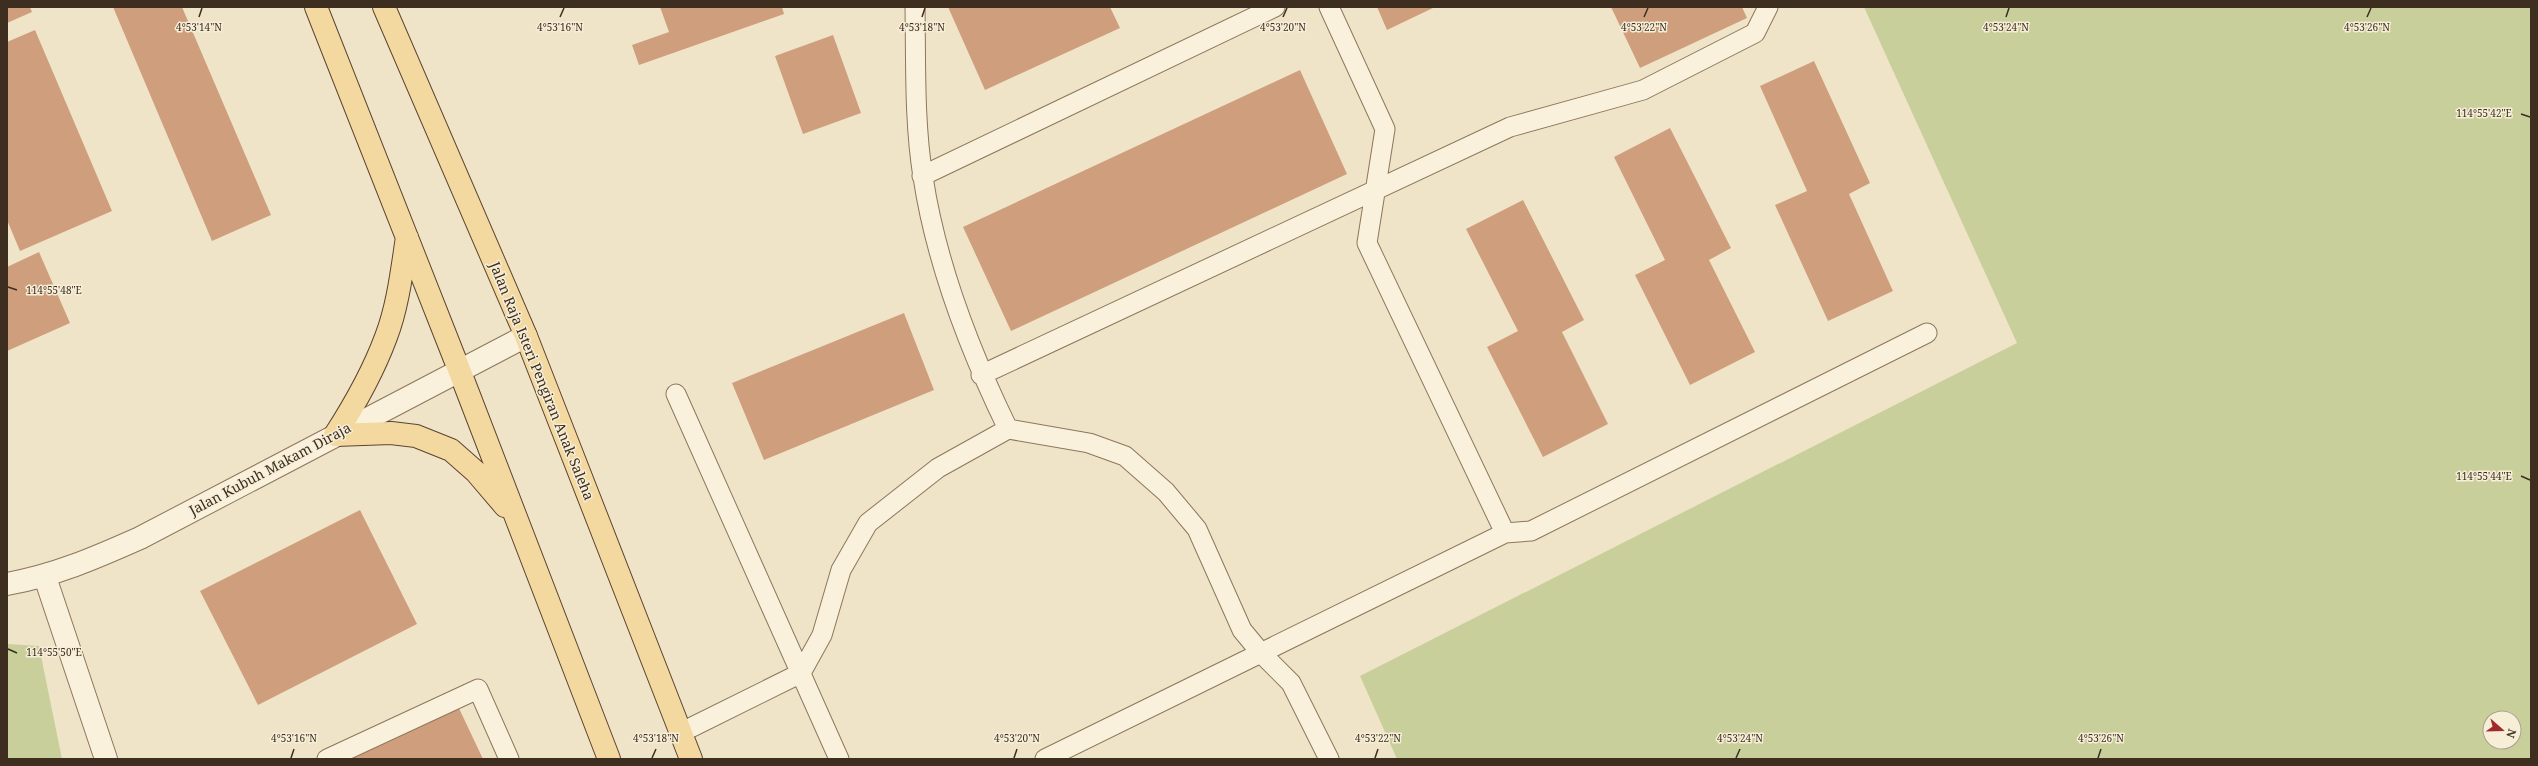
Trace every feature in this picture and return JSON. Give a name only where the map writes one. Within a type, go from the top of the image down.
[{"type":"main road","points":[[316,7],[460,372],[514,517],[609,759]]},
{"type":"main road","name":"Jalan Raja Isteri Pengiran Anak Saleha","points":[[384,7],[526,336],[691,759]]},
{"type":"main road","points":[[335,435],[361,393],[387,336],[401,282],[407,237]]},
{"type":"main road","points":[[335,435],[391,433],[416,436],[451,450],[476,472],[514,517]]},
{"type":"street","name":"Jalan Kubuh Makam Diraja","points":[[7,584],[45,577],[91,560],[140,538],[335,435],[460,372],[526,336]]},
{"type":"street","points":[[45,577],[106,759]]},
{"type":"lane","points":[[915,7],[918,116],[922,176],[934,238],[981,375],[1008,429]]},
{"type":"lane","points":[[922,176],[1275,7]]},
{"type":"lane","points":[[1329,7],[1385,129],[1377,190],[1367,243],[1505,534]]},
{"type":"lane","points":[[981,375],[1510,127],[1643,90],[1755,33],[1768,7]]},
{"type":"lane","points":[[1045,759],[1505,534],[1532,531],[1927,333]]},
{"type":"lane","points":[[676,394],[839,759]]},
{"type":"lane","points":[[680,733],[801,673],[822,635],[841,570],[868,523],[938,468],[1008,429],[1089,443],[1126,456],[1166,492],[1196,529],[1242,630],[1260,653],[1291,683],[1329,759]]},
{"type":"lane","points":[[326,759],[478,689],[509,759]]},
{"type":"green space","points":[[1864,7],[2531,7],[2531,759],[1397,759],[1360,676],[2017,343]]},
{"type":"green space","points":[[7,644],[39,646],[62,759],[7,759]]},
{"type":"building","points":[[7,7],[30,7],[32,12],[7,23]]},
{"type":"building","points":[[113,7],[182,7],[271,215],[212,241]]},
{"type":"building","points":[[660,7],[782,7],[784,14],[639,65],[632,45],[669,32]]},
{"type":"building","points":[[948,7],[1110,7],[1120,28],[985,90]]},
{"type":"building","points":[[1377,7],[1435,7],[1387,30]]},
{"type":"building","points":[[1611,7],[1742,7],[1747,18],[1640,68]]},
{"type":"building","points":[[35,30],[112,211],[20,251],[7,220],[7,42]]},
{"type":"building","points":[[833,35],[861,113],[803,134],[775,56]]},
{"type":"building","points":[[1814,61],[1870,183],[1849,194],[1893,291],[1828,321],[1775,205],[1807,191],[1760,86]]},
{"type":"building","points":[[1300,70],[1347,174],[1011,331],[963,227]]},
{"type":"building","points":[[1670,128],[1731,248],[1709,260],[1755,352],[1690,385],[1635,275],[1665,260],[1614,157]]},
{"type":"building","points":[[1523,200],[1584,320],[1562,332],[1608,424],[1543,457],[1487,347],[1518,331],[1466,229]]},
{"type":"building","points":[[39,252],[70,323],[7,351],[7,267]]},
{"type":"building","points":[[904,313],[934,390],[764,460],[732,383]]},
{"type":"building","points":[[360,510],[417,624],[258,705],[200,591]]},
{"type":"building","points":[[456,702],[483,759],[335,759]]}]
